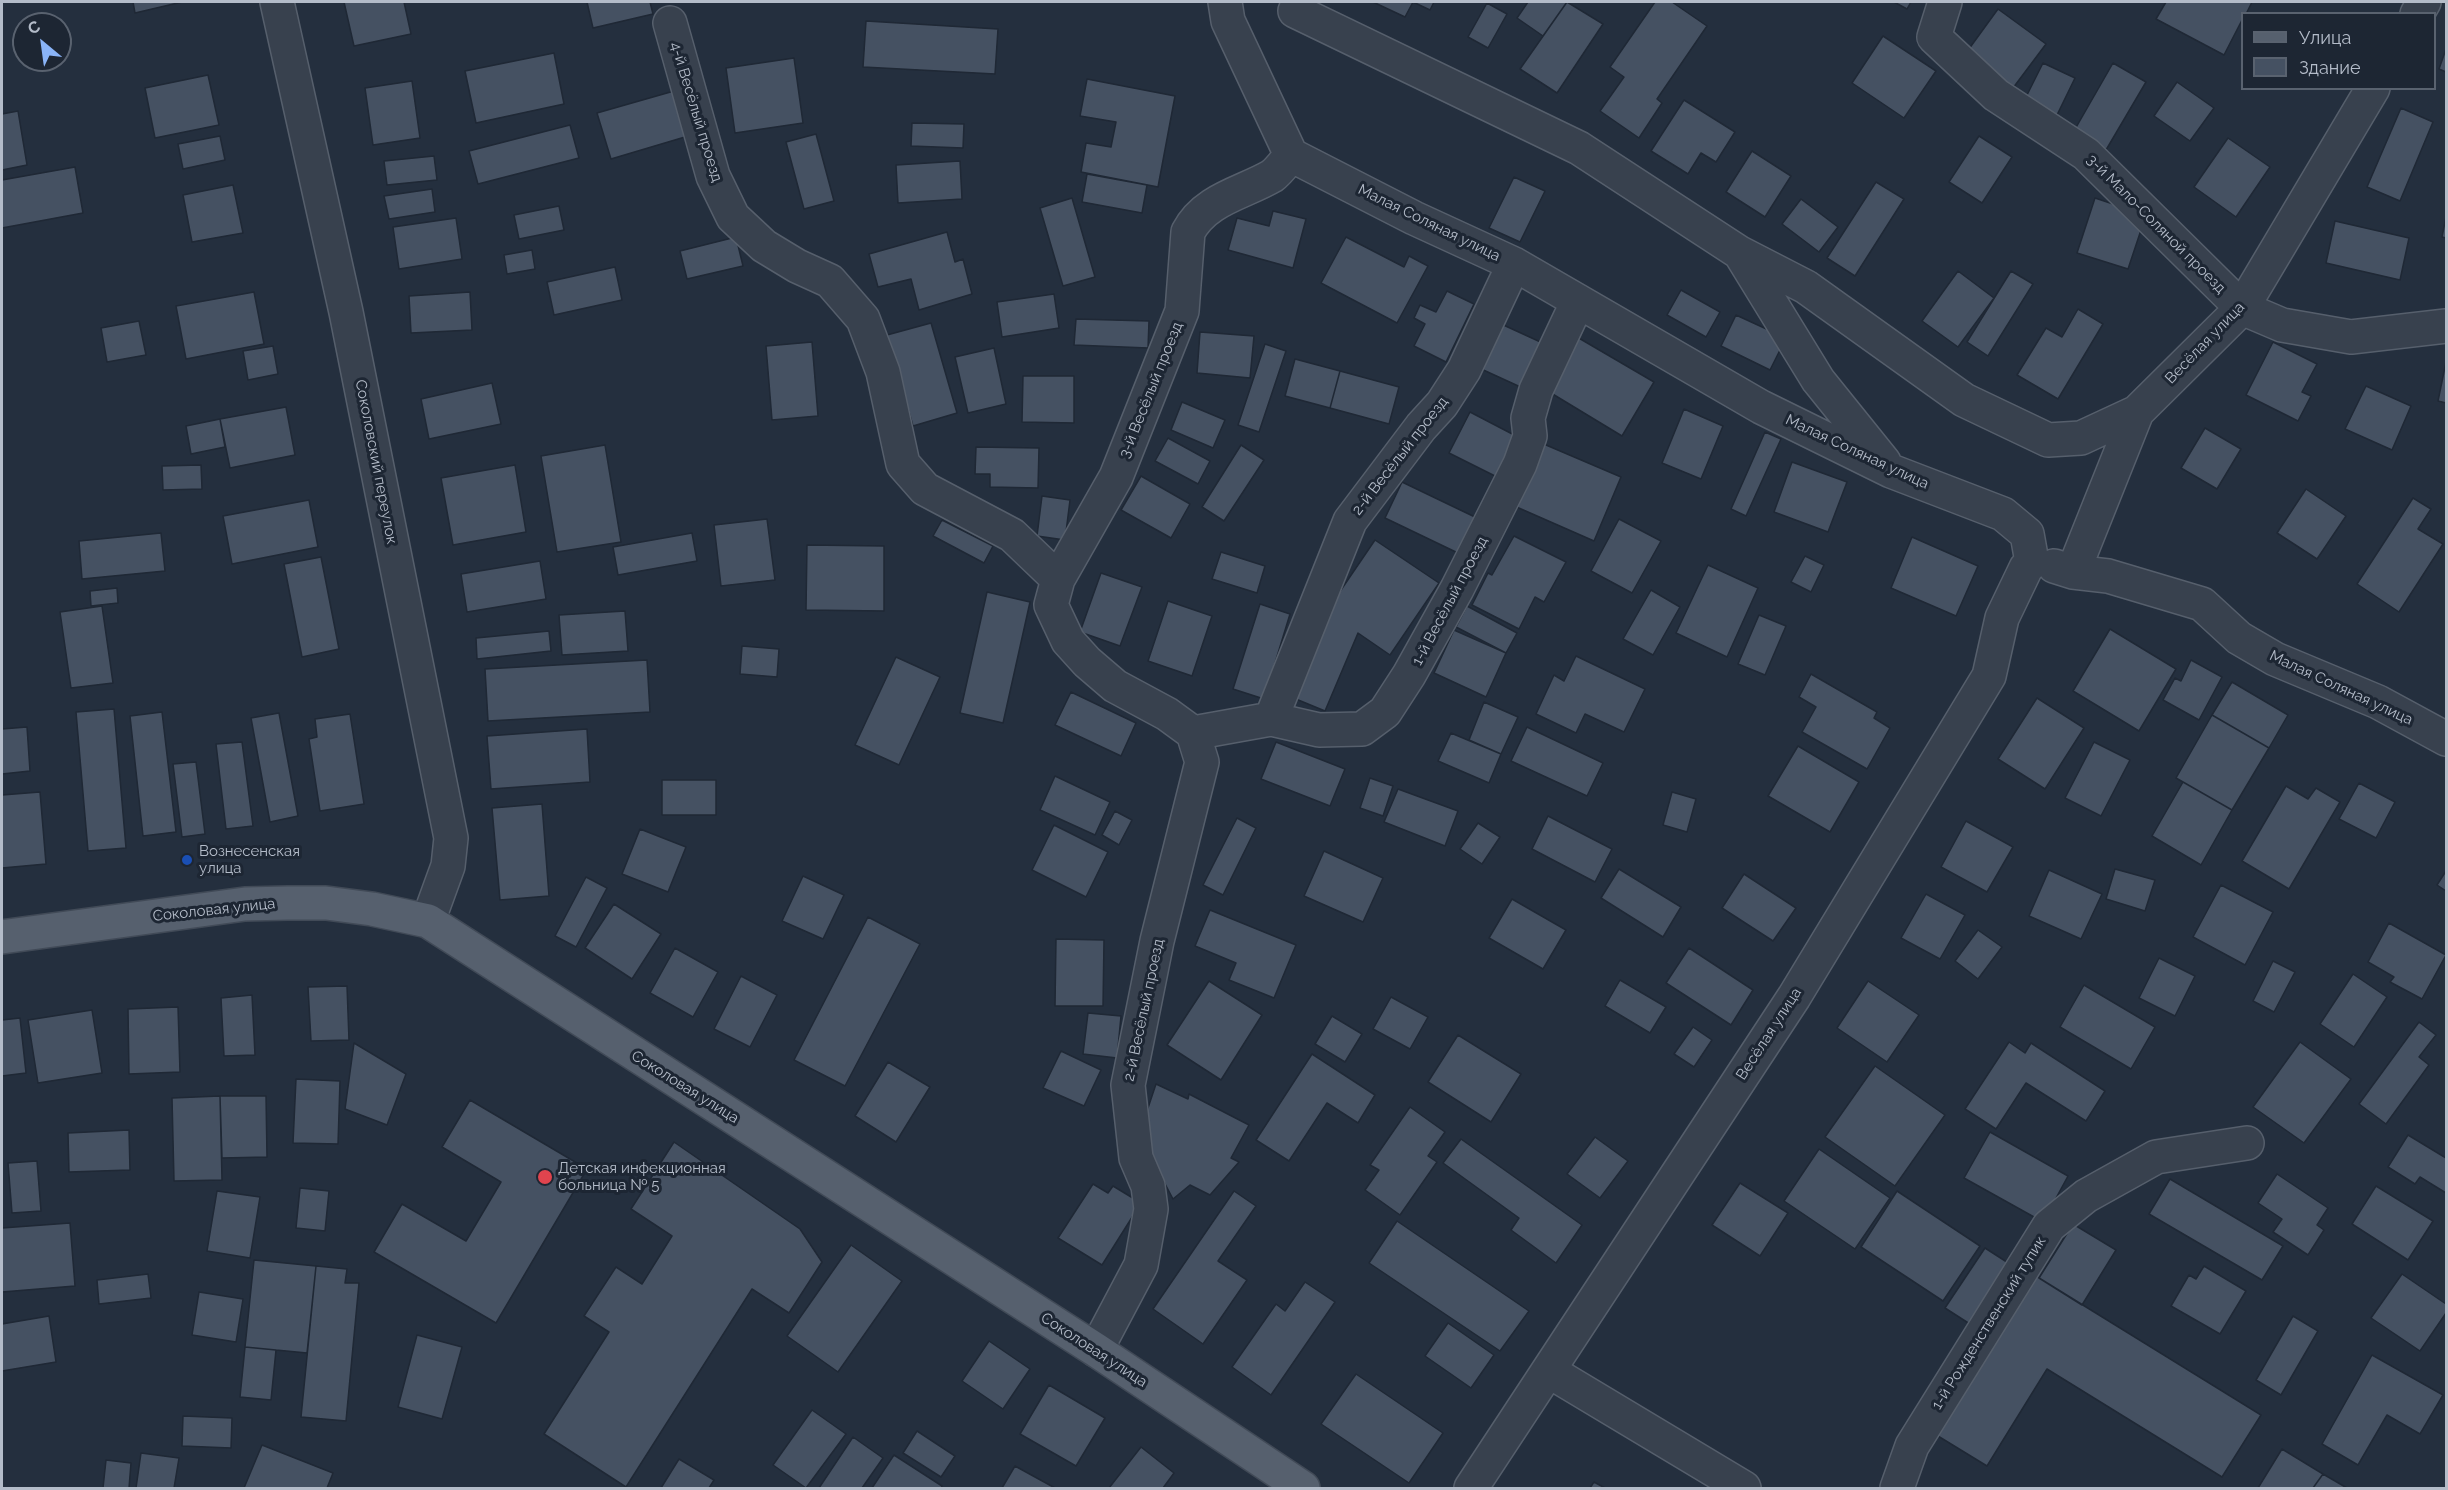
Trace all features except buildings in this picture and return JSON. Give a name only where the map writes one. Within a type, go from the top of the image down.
[{"type":"main road","name":"Соколовая улица","points":[[2,937],[244,904],[338,905],[372,909],[428,921],[1096,1350],[1303,1488]]},
{"type":"street","name":"Соколовский переулок","points":[[277,2],[346,312],[451,838],[448,866],[428,921]]},
{"type":"street","points":[[1225,2],[1228,21],[1291,155]]},
{"type":"street","name":"3-й Мало-Соляной проезд","points":[[1945,2],[1934,37],[1996,95],[2086,154],[2242,308],[2282,325],[2351,337],[2446,326]]},
{"type":"street","points":[[1295,11],[1579,148],[1740,253],[1806,287],[1964,399],[2048,440],[2081,438],[2137,412]]},
{"type":"street","name":"4-й Весёлый проезд","points":[[670,23],[713,176],[733,217],[764,246],[797,266],[830,281],[863,319],[883,372],[903,464],[925,489],[1011,535],[1058,579]]},
{"type":"street","name":"Весёлая улица","points":[[2073,572],[2137,412],[2242,308],[2372,90]]},
{"type":"street","name":"Малая Соляная улица","points":[[1291,155],[1414,218],[1514,264],[1761,407],[1891,471],[2003,514],[2027,534],[2032,562],[2073,572],[2108,576],[2202,604],[2239,638],[2275,659],[2378,702],[2446,739]]},
{"type":"street","name":"3-й Весёлый проезд","points":[[1058,579],[1116,477],[1182,311],[1188,232],[1193,222],[1220,200],[1274,175],[1291,155]]},
{"type":"street","points":[[1740,253],[1818,380],[1891,471]]},
{"type":"street","name":"2-й Весёлый проезд","points":[[1271,719],[1350,521],[1420,427],[1442,404],[1464,370],[1514,264]]},
{"type":"street","name":"1-й Весёлый проезд","points":[[1193,733],[1271,719],[1319,730],[1362,729],[1385,712],[1409,675],[1457,589],[1520,464],[1530,436],[1528,418],[1536,390],[1578,301]]},
{"type":"street","name":"Весёлая улица","points":[[1472,1488],[1794,997],[1989,676],[2002,618],[2026,568],[2032,562]]},
{"type":"street","points":[[1058,579],[1051,605],[1068,641],[1087,662],[1115,686],[1167,714],[1193,733]]},
{"type":"street","name":"2-й Весёлый проезд","points":[[1096,1350],[1141,1266],[1151,1209],[1148,1186],[1136,1158],[1128,1085],[1157,941],[1203,762],[1193,733]]},
{"type":"street","name":"1-й Рожденственский тупик","points":[[1897,1488],[1912,1446],[2049,1226],[2086,1196],[2156,1157],[2247,1143]]},
{"type":"street","points":[[1549,1371],[1744,1488]]},
{"type":"place","name":"Вознесенская улица","points":[[187,860]]},
{"type":"place","name":"Детская инфекционная больница № 5","points":[[545,1177]]}]
